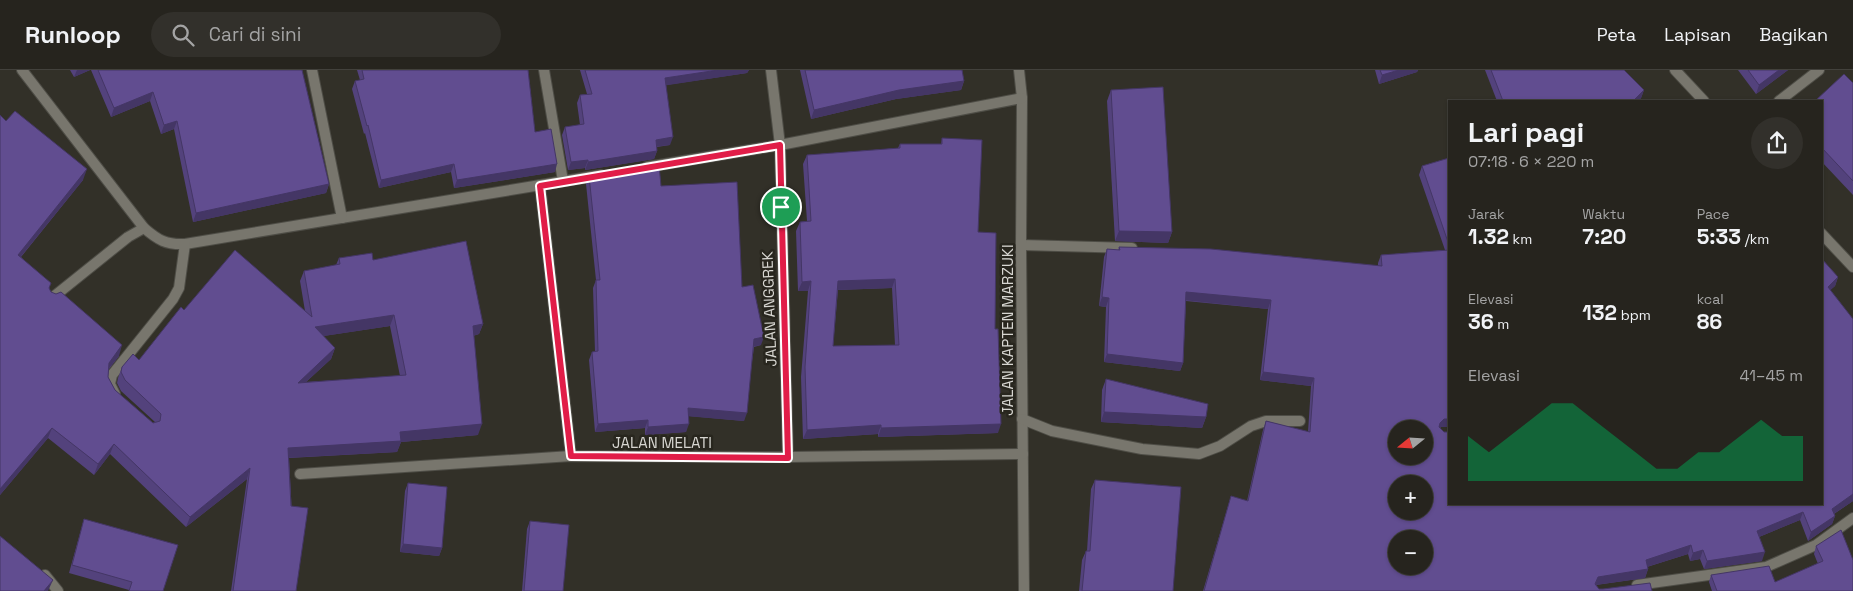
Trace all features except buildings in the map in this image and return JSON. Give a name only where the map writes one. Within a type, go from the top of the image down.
[{"type":"street","points":[[22,70],[144,228],[156,239],[165,242],[185,244],[612,173]]},
{"type":"street","points":[[312,70],[342,218]]},
{"type":"street","points":[[544,70],[563,181]]},
{"type":"street","name":"JALAN ANGGREK","points":[[771,70],[780,145],[788,458]]},
{"type":"street","name":"JALAN KAPTEN MARZUKI","points":[[1019,70],[1022,98],[1021,245],[1024,591]]},
{"type":"street","points":[[1675,70],[1703,100]]},
{"type":"street","points":[[1780,100],[1819,70]]},
{"type":"street","points":[[632,170],[780,145],[1022,98]]},
{"type":"street","points":[[540,186],[571,456]]},
{"type":"street","points":[[52,298],[128,237],[144,228]]},
{"type":"street","points":[[1823,235],[1853,267]]},
{"type":"street","points":[[123,401],[116,395],[110,384],[112,375],[173,299],[178,288],[185,244]]},
{"type":"street","points":[[1021,245],[1139,248]]},
{"type":"street","points":[[1022,419],[1052,431],[1142,449],[1199,454],[1220,446],[1251,426],[1266,422],[1300,421]]},
{"type":"street","name":"JALAN MELATI","points":[[300,474],[571,456],[788,458],[1023,454]]},
{"type":"street","points":[[1624,587],[1766,567],[1816,545],[1853,518]]},
{"type":"street","points":[[44,576],[58,591]]},
{"type":"route","points":[[780,145],[781,207],[788,458],[571,456],[540,186],[780,145]]}]
